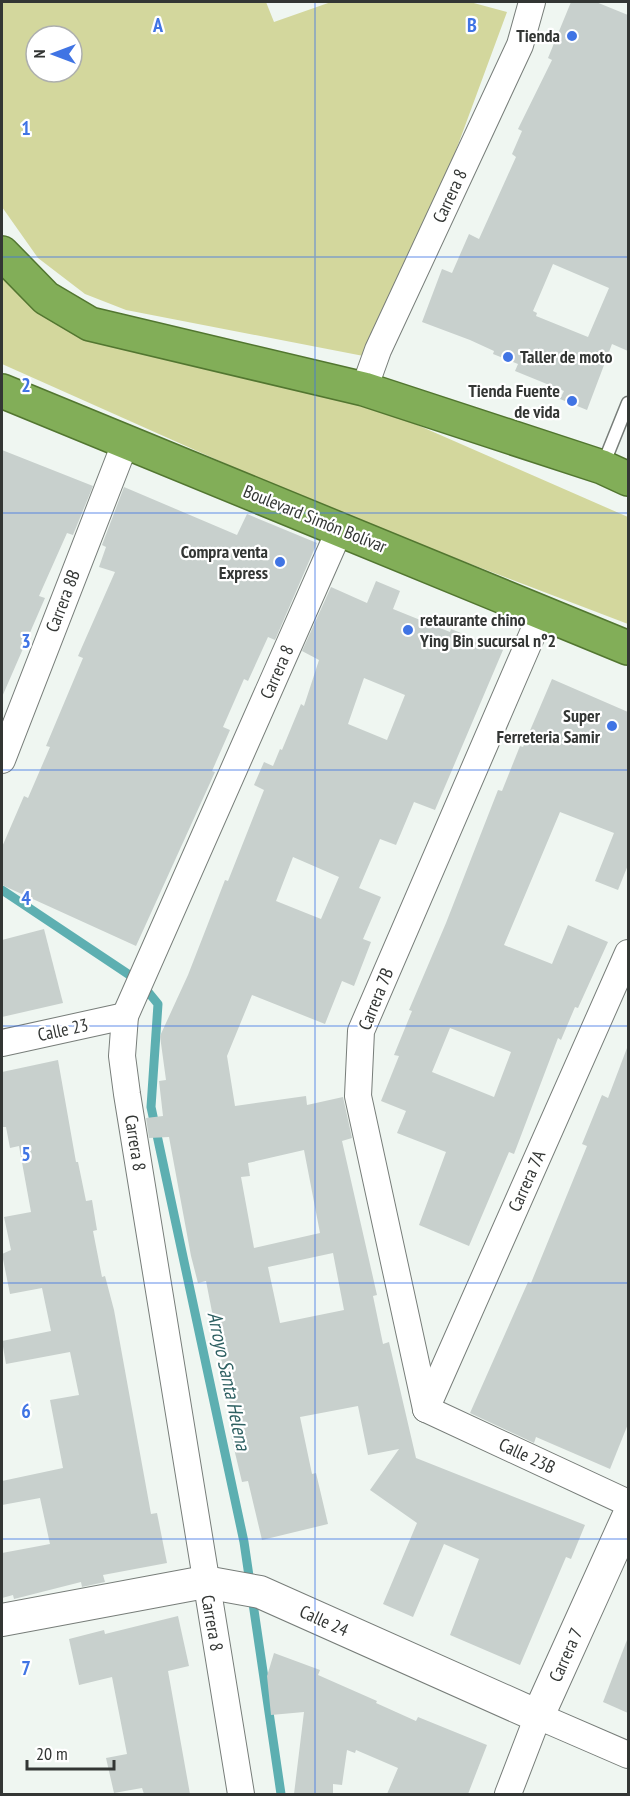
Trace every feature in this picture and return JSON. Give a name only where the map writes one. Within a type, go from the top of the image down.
[{"type":"highway","points":[[2,253],[46,298],[90,324],[364,389],[615,473]]},
{"type":"highway","name":"Boulevard Simón Bolívar","points":[[2,391],[628,648]]},
{"type":"street","name":"Carrera 8","points":[[364,389],[378,350],[520,45],[532,2]]},
{"type":"street","name":"Carrera 8B","points":[[2,760],[126,441]]},
{"type":"street","name":"Carrera 8","points":[[241,1794],[127,1094],[122,1056],[125,1016],[340,529]]},
{"type":"street","name":"Carrera 7B","points":[[426,1409],[358,1096],[361,1031],[542,612]]},
{"type":"street","name":"Carrera 7A","points":[[426,1409],[628,953]]},
{"type":"street","name":"Calle 23","points":[[2,1044],[125,1016]]},
{"type":"street","name":"Calle 23B","points":[[426,1409],[628,1503]]},
{"type":"street","name":"Carrera 7","points":[[508,1794],[538,1716],[628,1517]]},
{"type":"street","name":"Calle 24","points":[[2,1620],[205,1582],[260,1592],[628,1755]]},
{"type":"lane","points":[[615,473],[628,403]]},
{"type":"green space","points":[[2,2],[266,2],[274,22],[331,2],[470,2],[507,12],[379,359],[126,310],[85,294],[38,258],[2,207]]},
{"type":"green space","points":[[2,267],[146,351],[390,413],[628,517],[628,624],[334,512],[2,364]]},
{"type":"building","points":[[571,2],[596,2],[628,15],[628,351],[612,344],[587,410],[560,399],[564,391],[515,371],[518,364],[493,354],[494,351],[422,322],[442,269],[452,273],[469,234],[479,239],[516,157],[512,154],[522,131],[518,129],[552,60],[548,58]],"holes":[[[553,264],[609,288],[588,337],[536,316],[537,313],[533,311]]]},
{"type":"building","points":[[2,450],[93,486],[73,535],[67,533],[39,596],[45,598],[2,697]]},
{"type":"building","points":[[124,487],[237,535],[247,514],[317,543],[275,640],[268,637],[248,681],[244,679],[223,727],[230,730],[212,771],[215,772],[136,946],[2,885],[2,847],[24,796],[28,798],[50,747],[46,746],[83,658],[78,656],[115,572],[99,567],[106,547],[102,545]]},
{"type":"building","points":[[376,581],[400,591],[393,609],[503,650],[435,810],[414,802],[396,845],[380,839],[359,888],[381,897],[363,939],[371,942],[354,986],[342,981],[325,1024],[252,995],[227,1056],[235,1106],[306,1096],[307,1105],[343,1097],[352,1138],[342,1141],[377,1295],[373,1296],[383,1344],[389,1342],[416,1458],[585,1525],[571,1559],[566,1557],[520,1665],[450,1635],[479,1559],[444,1544],[413,1617],[383,1604],[417,1523],[370,1490],[399,1449],[368,1455],[358,1406],[300,1417],[312,1474],[316,1473],[328,1524],[262,1540],[248,1481],[242,1482],[231,1436],[236,1435],[206,1281],[198,1283],[191,1256],[169,1137],[149,1138],[146,1118],[163,1116],[159,1081],[166,1080],[160,1036],[188,975],[225,880],[228,881],[264,790],[254,785],[264,762],[273,766],[301,704],[304,706],[319,660],[302,651],[331,587],[367,603]],"holes":[[[364,678],[405,695],[387,740],[348,724]],[[293,857],[339,877],[321,919],[276,901]],[[304,1150],[320,1233],[254,1248],[241,1177],[250,1176],[248,1163]],[[333,1253],[344,1310],[280,1323],[268,1267]]]},
{"type":"building","points":[[552,679],[628,712],[628,865],[618,890],[595,881],[614,833],[560,812],[504,945],[552,964],[568,925],[608,942],[578,1008],[575,1007],[561,1040],[558,1038],[514,1154],[509,1152],[469,1246],[419,1225],[446,1152],[397,1133],[406,1111],[381,1101],[399,1056],[394,1055],[412,1011],[409,1010],[498,790],[502,791],[520,746],[523,747]],"holes":[[[450,1028],[511,1052],[494,1097],[432,1072]]]},
{"type":"building","points":[[44,929],[63,1003],[2,1017],[2,940]]},
{"type":"building","points":[[627,1048],[628,1424],[610,1469],[536,1437],[534,1443],[470,1413],[528,1282],[531,1283],[587,1146],[582,1144],[602,1095],[608,1098]]},
{"type":"building","points":[[58,1060],[76,1162],[78,1162],[86,1201],[92,1200],[97,1230],[93,1231],[102,1277],[105,1276],[114,1310],[151,1514],[157,1513],[167,1563],[103,1575],[105,1582],[82,1587],[81,1582],[14,1599],[13,1595],[2,1598],[2,1553],[50,1544],[40,1498],[2,1505],[2,1481],[63,1468],[50,1400],[79,1395],[70,1352],[6,1364],[2,1341],[51,1331],[42,1288],[10,1294],[2,1254],[11,1250],[4,1217],[31,1212],[19,1146],[10,1148],[6,1127],[2,1127],[2,1072]]},
{"type":"building","points":[[178,1616],[189,1666],[168,1671],[190,1794],[144,1794],[142,1788],[114,1793],[106,1758],[127,1754],[112,1677],[79,1685],[69,1639],[104,1630],[105,1634]]},
{"type":"building","points":[[628,1641],[628,1713],[603,1702]]},
{"type":"building","points":[[274,1653],[320,1670],[318,1675],[416,1721],[418,1717],[487,1745],[468,1794],[387,1794],[398,1768],[356,1750],[355,1753],[347,1750],[342,1785],[333,1784],[333,1794],[294,1794],[304,1712],[271,1715],[267,1676]]},
{"type":"waterway","name":"Arroyo Santa Helena","points":[[2,890],[140,982],[158,1004],[151,1107],[244,1542],[281,1794]]},
{"type":"place","name":"Tienda","points":[[572,36]]},
{"type":"place","name":"Taller de moto","points":[[508,357]]},
{"type":"place","name":"Tienda Fuente de vida","points":[[572,401]]},
{"type":"place","name":"Compra venta Express","points":[[280,562]]},
{"type":"place","name":"retaurante chino Ying Bin sucursal nº2","points":[[408,630]]},
{"type":"place","name":"Super Ferreteria Samir","points":[[612,726]]}]
